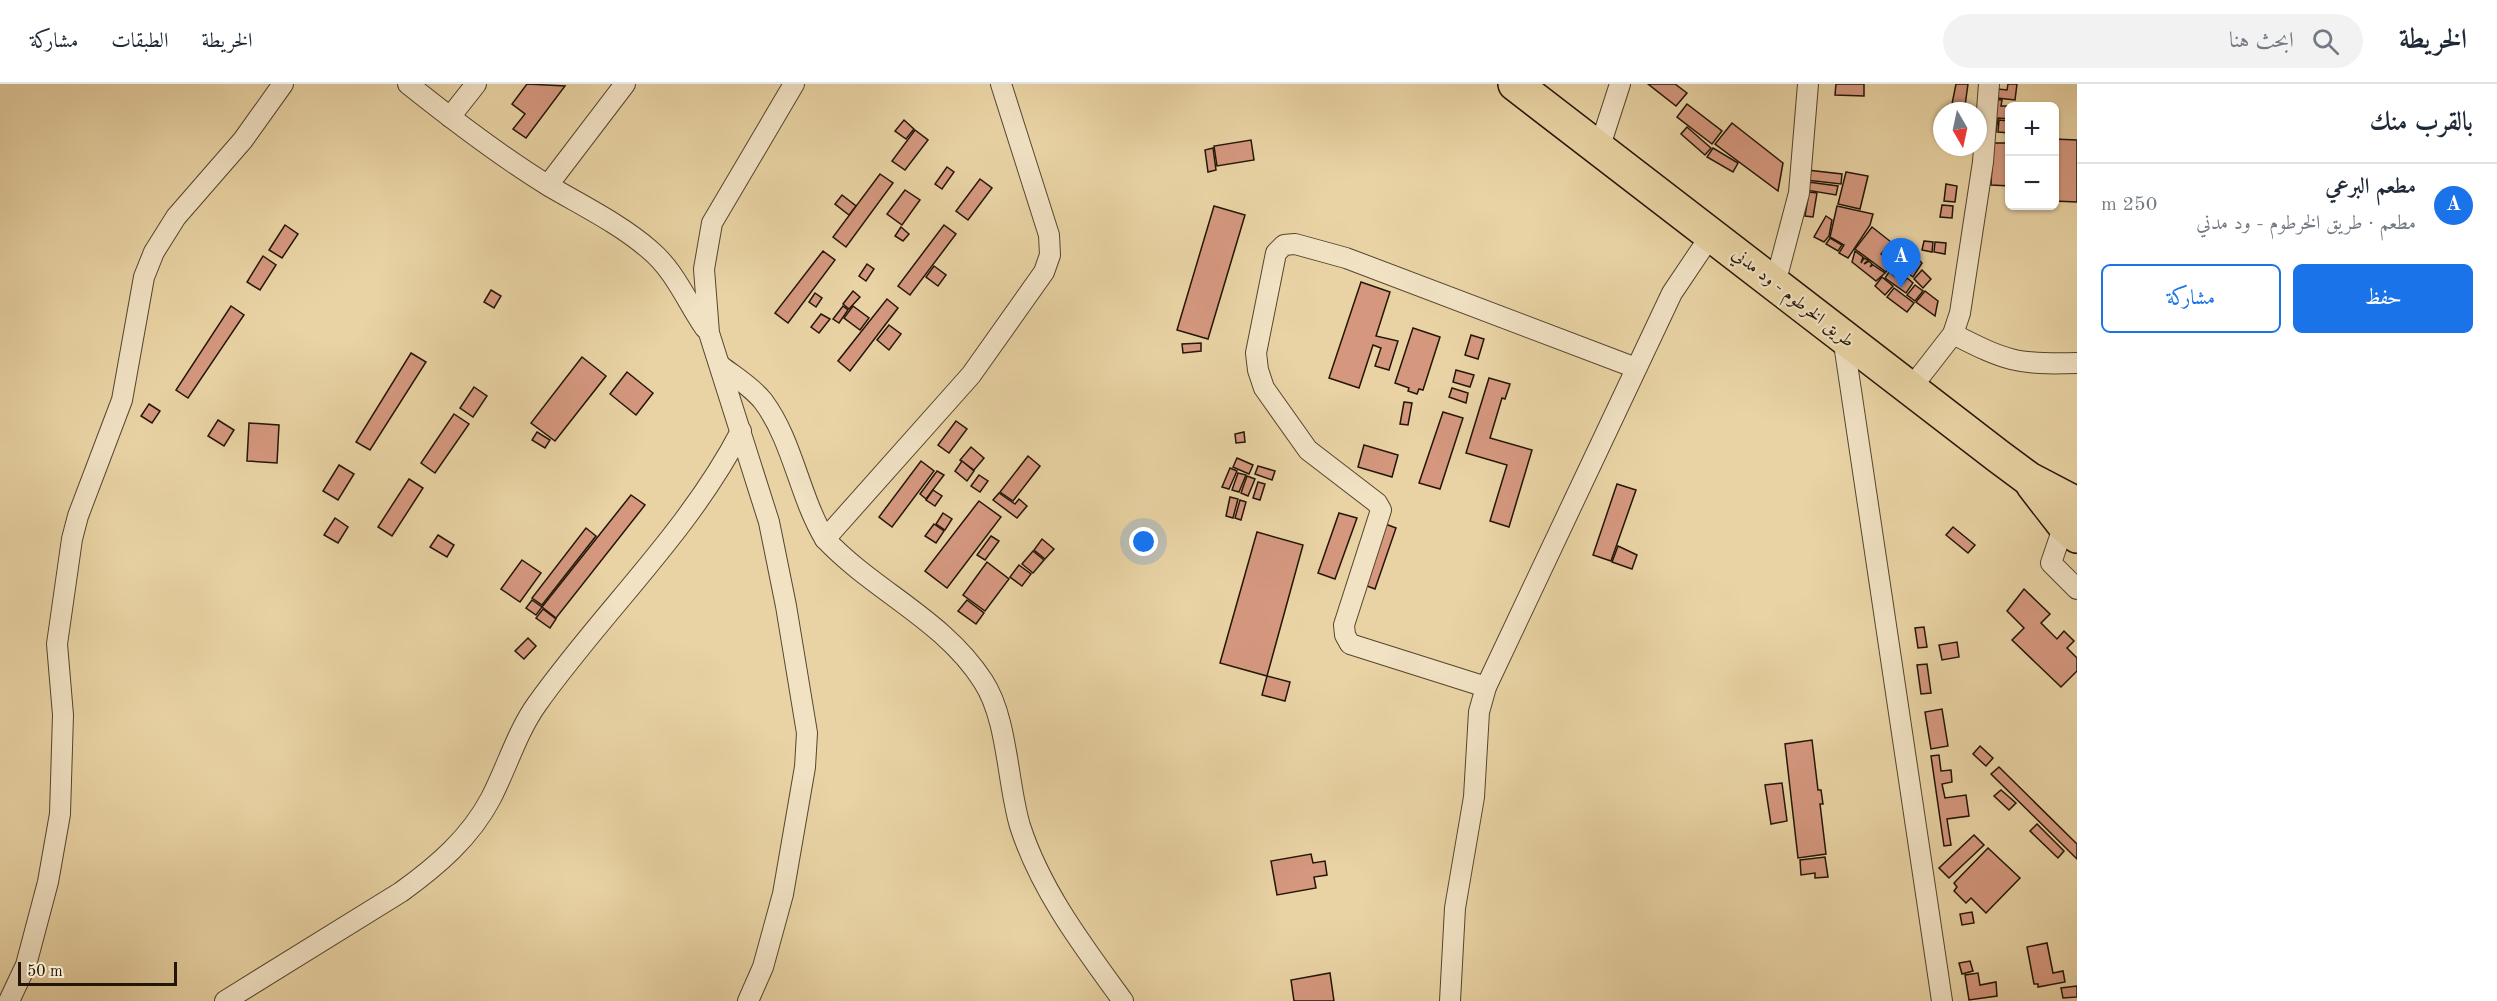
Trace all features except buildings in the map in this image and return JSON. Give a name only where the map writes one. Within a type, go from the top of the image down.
[{"type":"highway","name":"طريق الخرطوم - ود مدني","points":[[1515,84],[2029,479],[2074,519]]},
{"type":"street","points":[[9,1001],[26,965],[48,882],[60,814],[63,715],[57,644],[72,539],[78,516],[122,400],[144,278],[154,252],[176,217],[243,140],[283,84]]},
{"type":"street","points":[[408,84],[450,117],[548,185],[621,228],[650,250],[671,274],[709,333],[769,522],[786,606],[807,733],[805,767],[783,894],[763,967],[748,1001]]},
{"type":"street","points":[[450,117],[476,84]]},
{"type":"street","points":[[548,185],[625,84]]},
{"type":"street","points":[[709,333],[704,269],[712,223],[794,84]]},
{"type":"street","points":[[825,539],[970,375],[1044,272],[1050,255],[1049,235],[1001,84]]},
{"type":"street","points":[[1599,149],[1620,84]]},
{"type":"street","points":[[1775,284],[1799,193],[1808,84]]},
{"type":"street","points":[[1911,388],[1953,334],[1960,313],[1983,162],[1989,84]]},
{"type":"street","points":[[1450,1001],[1455,908],[1474,797],[1479,712],[1486,687],[1672,293],[1711,235]]},
{"type":"street","points":[[1486,687],[1350,644],[1345,635],[1344,625],[1381,510],[1377,503],[1308,450],[1264,388],[1258,370],[1256,353],[1276,253],[1284,244],[1295,244],[1346,258],[1636,368]]},
{"type":"street","points":[[1953,334],[1997,357],[2015,362],[2077,362]]},
{"type":"street","points":[[1842,337],[1942,1001]]},
{"type":"street","points":[[721,366],[753,390],[771,414],[812,517],[825,539],[961,649],[985,683],[998,718],[1015,806],[1031,853],[1051,896],[1073,933],[1124,1001]]},
{"type":"street","points":[[225,1001],[401,892],[427,874],[464,838],[491,799],[537,704],[694,509],[719,474],[741,431]]},
{"type":"street","points":[[2074,519],[2051,563],[2077,589]]},
{"type":"place","name":"مطعم البرعي","points":[[1901,288]]}]
